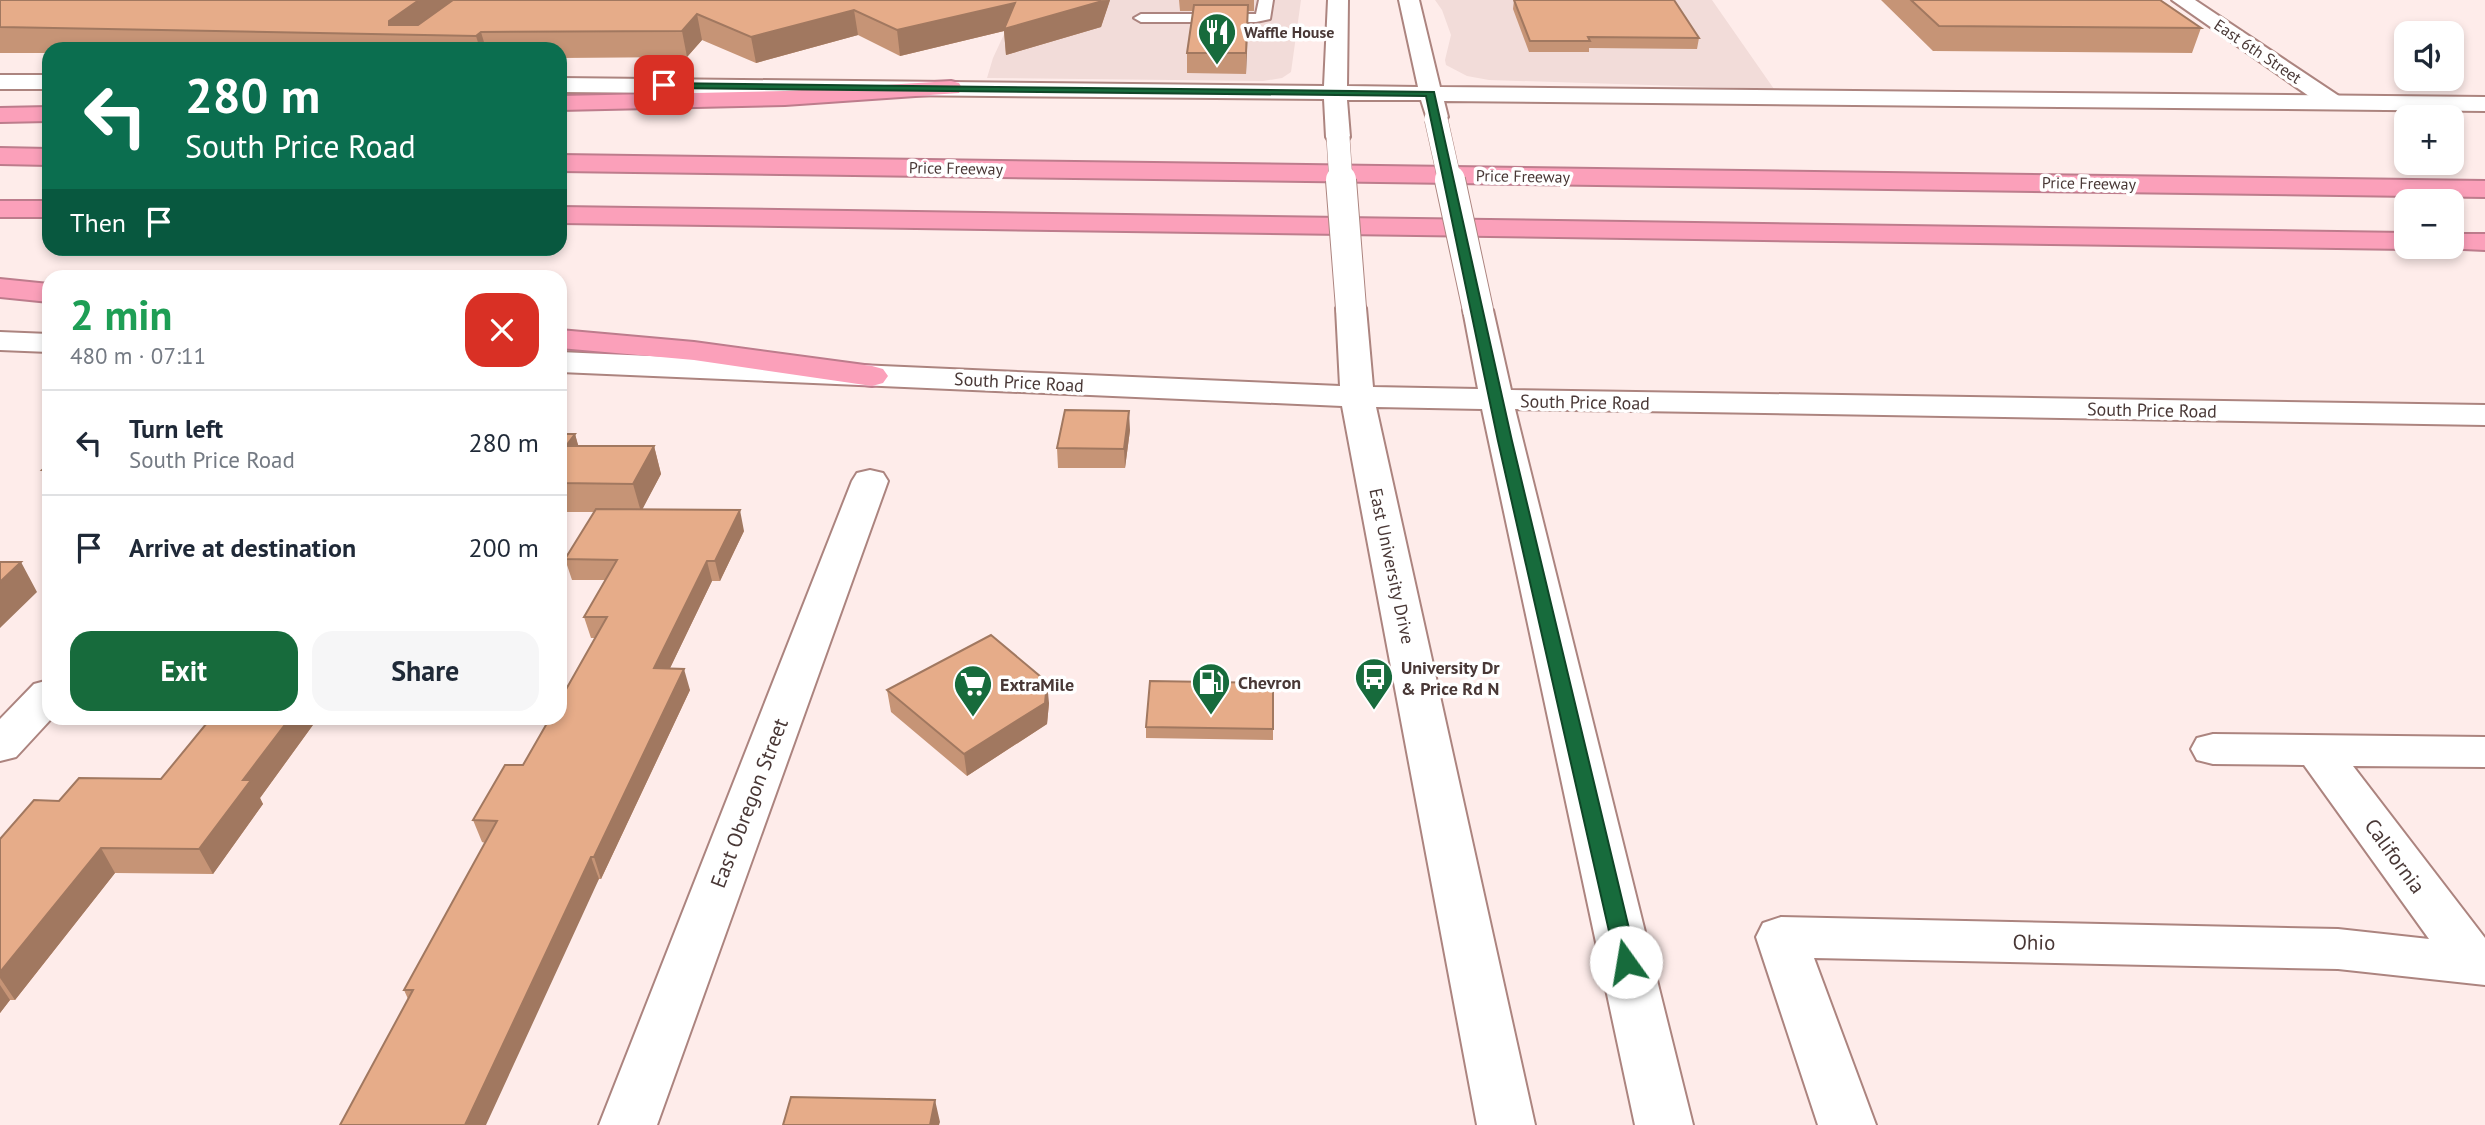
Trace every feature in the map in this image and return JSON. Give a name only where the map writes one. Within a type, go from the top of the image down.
[{"type":"highway","points":[[567,103],[785,98],[951,88]]},
{"type":"highway","points":[[0,116],[42,114]]},
{"type":"highway","points":[[0,156],[42,157]]},
{"type":"highway","name":"Price Freeway","points":[[567,163],[2485,189]]},
{"type":"highway","points":[[0,209],[42,209]]},
{"type":"highway","points":[[567,215],[2394,241]]},
{"type":"highway","points":[[2464,242],[2485,242]]},
{"type":"highway","points":[[0,289],[42,292]]},
{"type":"highway","points":[[567,340],[694,351],[873,376]]},
{"type":"main road","name":"East University Drive","points":[[1338,0],[1336,106],[1357,397],[1506,1125]]},
{"type":"main road","points":[[1409,0],[1664,1125]]},
{"type":"main road","name":"East 6th Street","points":[[2182,0],[2334,103]]},
{"type":"main road","points":[[0,82],[42,82]]},
{"type":"main road","points":[[567,85],[951,88],[1336,106],[2485,104]]},
{"type":"main road","points":[[0,341],[42,343]]},
{"type":"main road","name":"South Price Road","points":[[567,362],[1498,401],[2485,415]]},
{"type":"main road","name":"East Obregon Street","points":[[628,1125],[870,481]]},
{"type":"main road","points":[[0,746],[42,701]]},
{"type":"main road","points":[[2213,748],[2485,752]]},
{"type":"main road","name":"California","points":[[2317,750],[2479,963]]},
{"type":"main road","name":"Ohio","points":[[1847,1125],[1781,937],[2338,949],[2479,963]]},
{"type":"lane","points":[[1141,18],[1256,18],[1265,16],[1266,0]]},
{"type":"shaded area","points":[[1020,0],[1301,0],[1291,72],[1282,78],[1263,81],[987,78],[993,58]]},
{"type":"shaded area","points":[[1435,0],[1712,0],[1774,89],[1489,80],[1467,76],[1446,65],[1451,35],[1442,10]]},
{"type":"building","points":[[0,0],[419,0],[389,21],[389,25],[418,25],[453,0],[1100,0],[1004,29],[1015,3],[897,30],[854,10],[751,37],[697,14],[682,31],[481,32],[476,36],[0,27]]},
{"type":"building","points":[[1514,0],[1674,0],[1699,38],[1588,37],[1590,41],[1530,41]]},
{"type":"building","points":[[1911,0],[2160,0],[2201,28],[1939,26]]},
{"type":"building","points":[[1194,5],[1248,5],[1246,53],[1187,53]]},
{"type":"building","points":[[1065,410],[1129,411],[1124,449],[1057,448]]},
{"type":"building","points":[[567,434],[575,434],[567,445]]},
{"type":"building","points":[[567,446],[654,446],[633,484],[567,483]]},
{"type":"building","points":[[596,509],[740,510],[715,561],[707,561],[654,668],[684,669],[594,857],[591,857],[465,1125],[340,1125],[413,990],[404,990],[497,821],[473,820],[505,765],[523,765],[546,725],[567,725],[567,688],[607,617],[584,617],[617,560],[567,559]]},
{"type":"building","points":[[0,562],[21,562],[0,582]]},
{"type":"building","name":"ExtraMile","points":[[991,635],[1047,682],[1045,703],[964,754],[887,690]]},
{"type":"building","name":"Chevron","points":[[1150,681],[1273,683],[1273,729],[1146,727]]},
{"type":"building","points":[[205,725],[285,725],[243,780],[251,780],[199,849],[101,848],[0,972],[0,839],[34,800],[59,801],[79,778],[161,779]]},
{"type":"building","points":[[791,1097],[935,1100],[930,1125],[783,1125]]},
{"type":"place","name":"Waffle House","points":[[1217,66]]},
{"type":"place","name":"University Dr & Price Rd N","points":[[1374,711]]},
{"type":"place","name":"Chevron","points":[[1211,716]]},
{"type":"place","name":"ExtraMile","points":[[973,718]]},
{"type":"route","points":[[664,85],[1430,94],[1505,441],[1626,962]]}]
